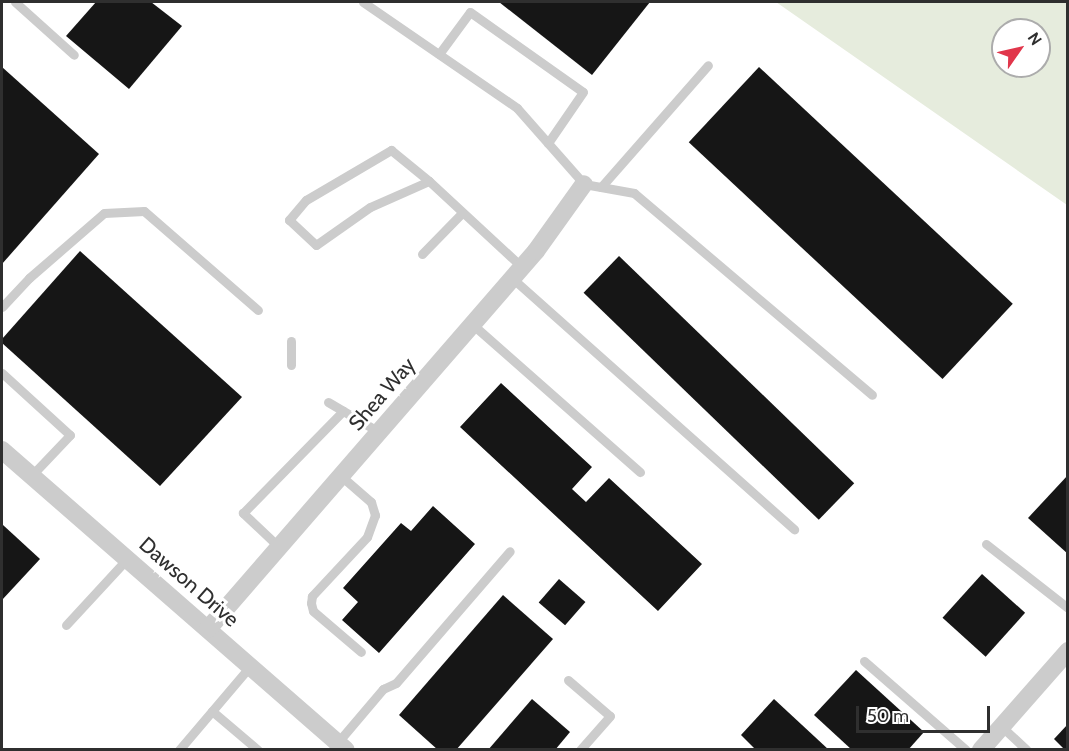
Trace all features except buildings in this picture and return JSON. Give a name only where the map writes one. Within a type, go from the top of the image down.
[{"type":"street","name":"Shea Way","points":[[208,629],[593,186]]},
{"type":"street","name":"Dawson Drive","points":[[3,455],[127,558],[342,746]]},
{"type":"street","points":[[981,750],[1068,651]]},
{"type":"lane","points":[[15,2],[74,55]]},
{"type":"lane","points":[[363,2],[517,108],[548,143],[593,186],[634,193],[872,395]]},
{"type":"lane","points":[[439,54],[470,12],[582,92],[548,143]]},
{"type":"lane","points":[[593,186],[708,65]]},
{"type":"lane","points":[[429,181],[370,207],[316,245],[289,220],[306,200],[391,150],[429,181],[517,273],[794,529]]},
{"type":"lane","points":[[2,307],[29,278],[104,213],[144,211],[258,310]]},
{"type":"lane","points":[[422,254],[462,213]]},
{"type":"lane","points":[[472,324],[640,472]]},
{"type":"lane","points":[[291,341],[291,365]]},
{"type":"lane","points":[[2,373],[70,435],[31,476]]},
{"type":"lane","points":[[328,402],[379,432]]},
{"type":"lane","points":[[279,547],[243,513],[343,411]]},
{"type":"lane","points":[[341,476],[371,502],[375,515],[367,537],[312,596],[311,603],[313,610],[361,652]]},
{"type":"lane","points":[[986,544],[1068,608]]},
{"type":"lane","points":[[342,746],[383,689],[396,683],[510,551]]},
{"type":"lane","points":[[66,625],[127,558]]},
{"type":"lane","points":[[864,661],[966,750]]},
{"type":"lane","points":[[179,750],[251,665]]},
{"type":"lane","points":[[568,680],[610,716],[580,750]]},
{"type":"lane","points":[[212,711],[258,750]]},
{"type":"lane","points":[[1001,726],[1027,750]]},
{"type":"green space","points":[[776,2],[1067,2],[1067,205]]}]
